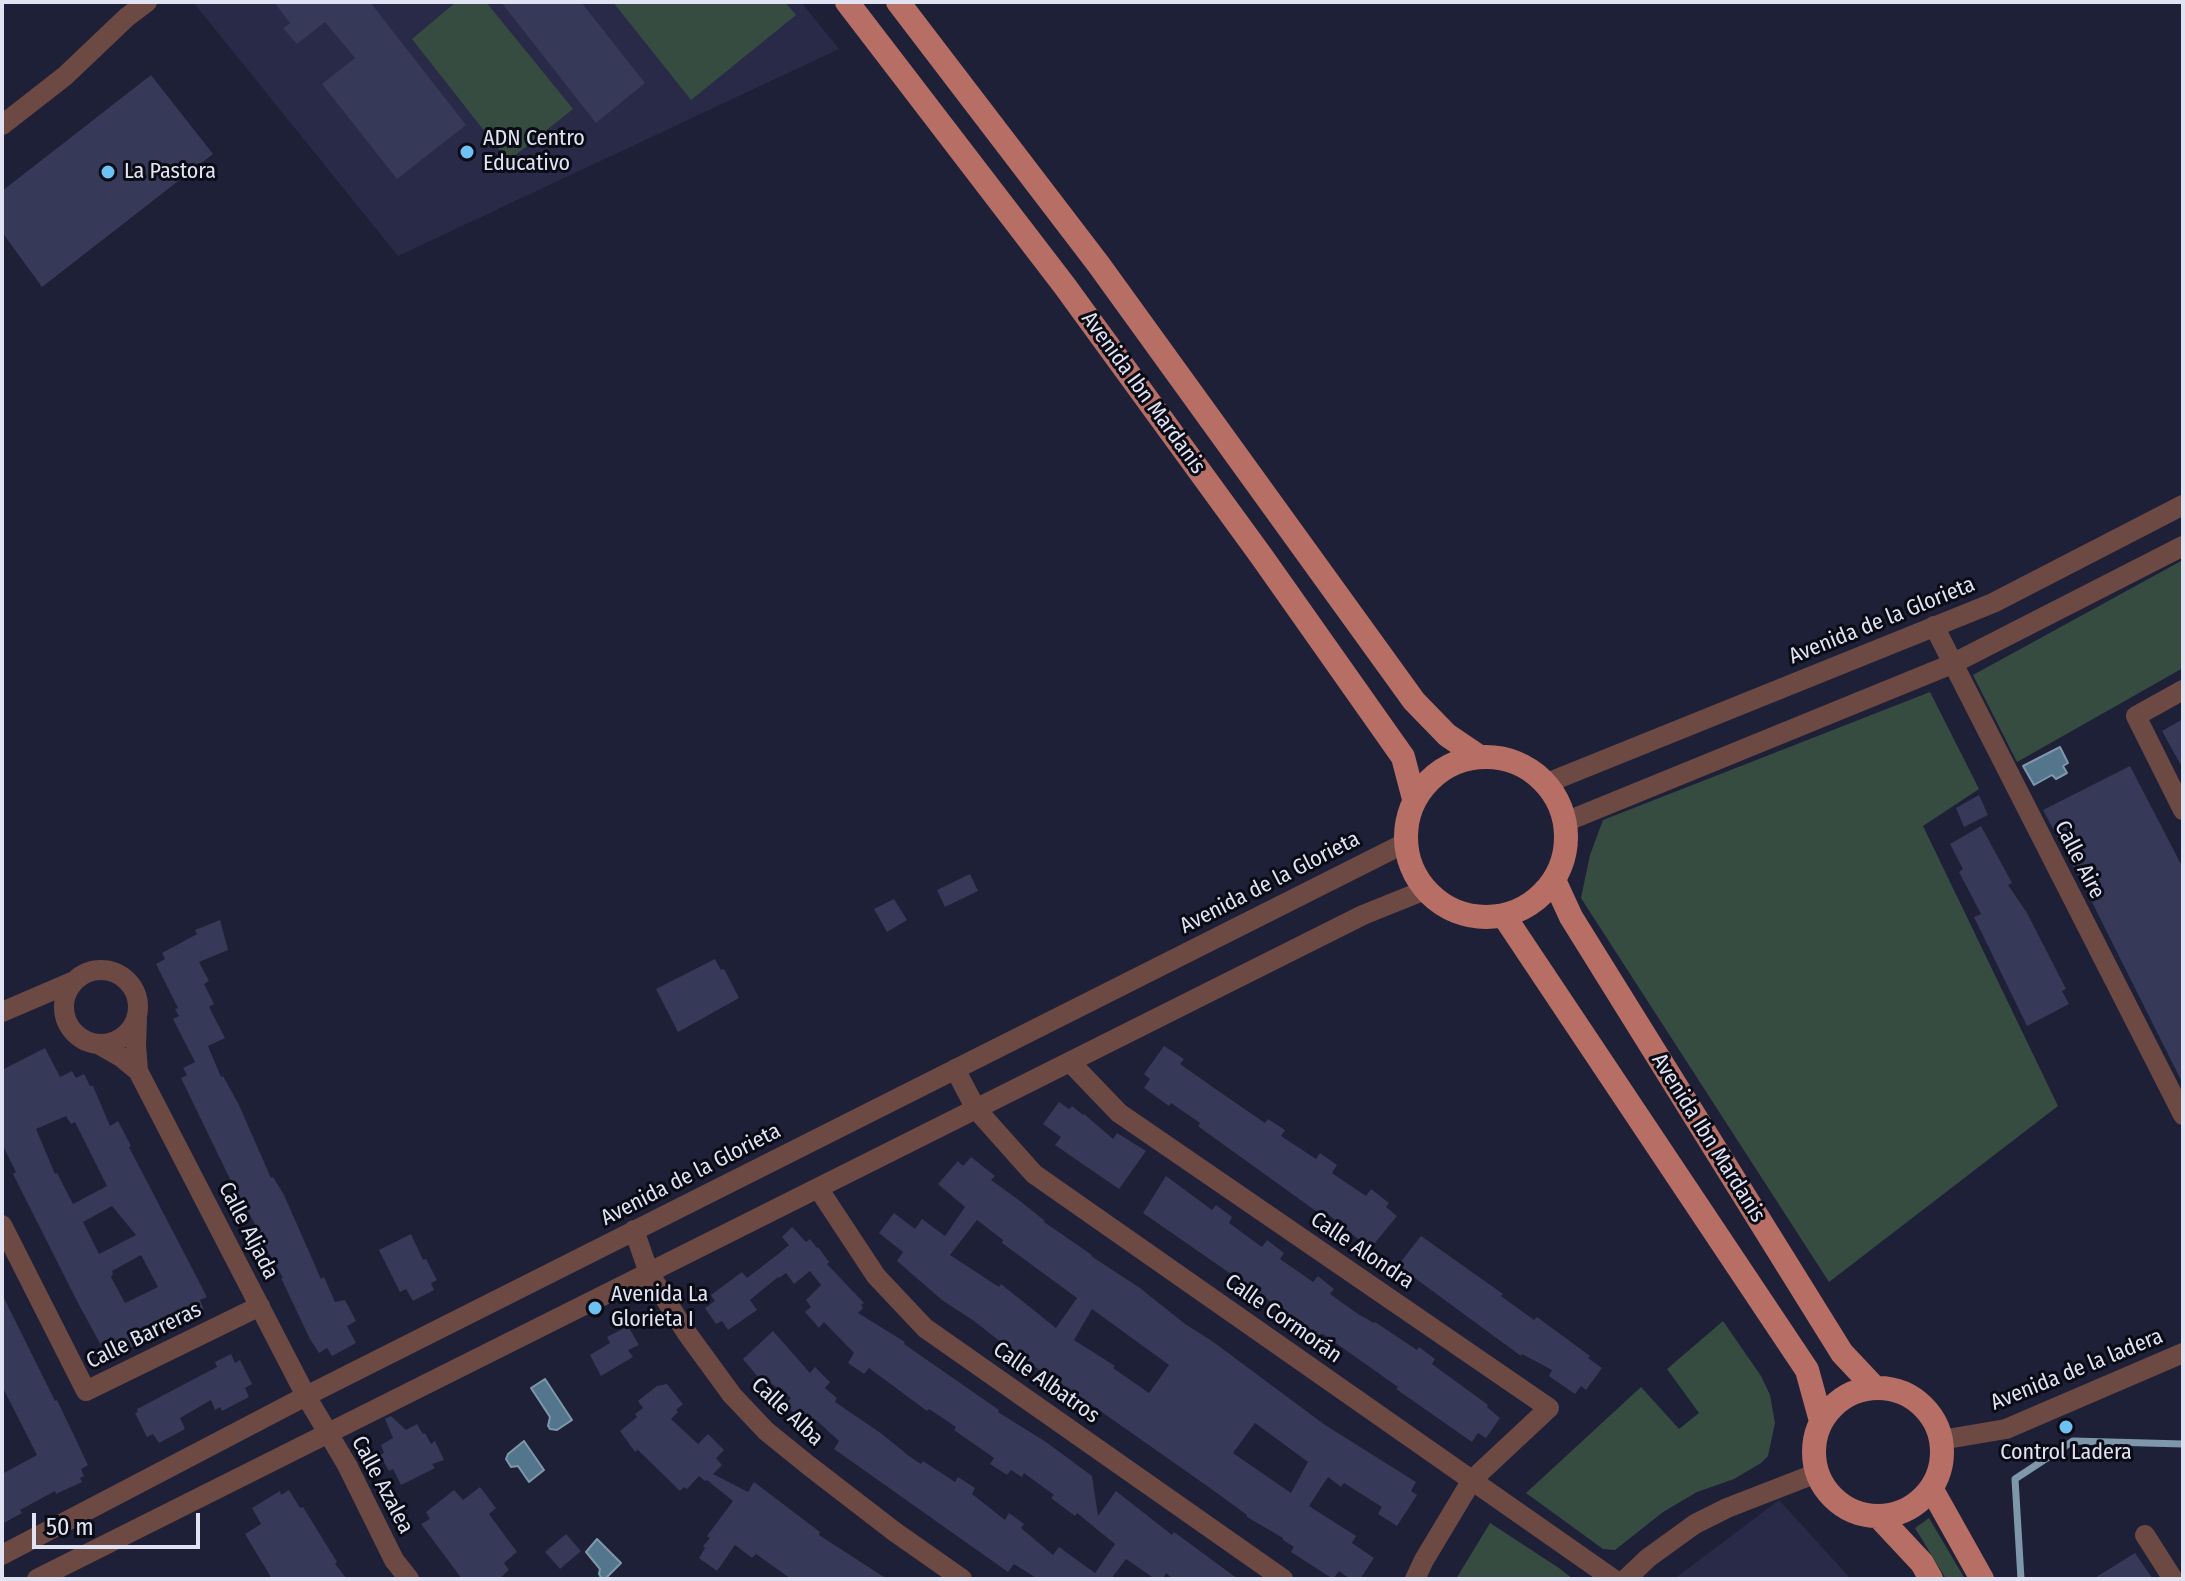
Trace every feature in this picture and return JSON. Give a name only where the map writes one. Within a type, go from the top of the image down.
[{"type":"main road","name":"Avenida Ibn Mardanis","points":[[847,2],[1064,285],[1262,557],[1403,757],[1414,799]]},
{"type":"main road","name":"Avenida Ibn Mardanis","points":[[898,2],[1099,265],[1414,701],[1447,735],[1478,756]]},
{"type":"main road","points":[[1478,756],[1503,757],[1527,767],[1547,783],[1559,802],[1565,822],[1563,862],[1554,880],[1541,896],[1524,908],[1504,916],[1483,918],[1461,914],[1442,905],[1425,890],[1411,868],[1405,843],[1406,820],[1414,799],[1430,778],[1452,763],[1478,756]]},
{"type":"main road","name":"Avenida Ibn Mardanis","points":[[1554,880],[1571,917],[1842,1353],[1874,1387]]},
{"type":"main road","name":"Avenida Ibn Mardanis","points":[[1504,916],[1807,1370],[1821,1421]]},
{"type":"main road","points":[[1874,1387],[1892,1389],[1910,1396],[1924,1407],[1935,1423],[1941,1440],[1942,1457],[1939,1473],[1931,1488],[1917,1503],[1899,1513],[1879,1517],[1859,1514],[1841,1505],[1826,1491],[1817,1473],[1814,1455],[1815,1438],[1821,1421],[1835,1404],[1853,1392],[1874,1387]]},
{"type":"main road","points":[[1931,1488],[1982,1579]]},
{"type":"main road","points":[[1879,1517],[1922,1563],[1931,1579]]},
{"type":"street","points":[[2,125],[65,76],[147,2]]},
{"type":"street","name":"Avenida de la Glorieta","points":[[1547,783],[1993,603],[2183,505]]},
{"type":"street","points":[[1565,822],[1952,664],[2183,546]]},
{"type":"street","name":"Calle Aire","points":[[1934,626],[2183,1115]]},
{"type":"street","points":[[2183,690],[2136,716],[2183,810]]},
{"type":"street","name":"Avenida de la Glorieta","points":[[2,1555],[311,1404],[634,1230],[1405,843]]},
{"type":"street","points":[[37,1579],[1363,915],[1425,890]]},
{"type":"street","points":[[2,1012],[94,970],[119,974],[129,982],[138,1005],[138,1071]]},
{"type":"street","points":[[72,982],[64,1004],[70,1027],[77,1036],[121,1057],[138,1071]]},
{"type":"street","points":[[100,1045],[123,1038],[132,1029],[137,1017]]},
{"type":"street","name":"Calle Alondra","points":[[1070,1062],[1119,1113],[1549,1408],[1472,1480]]},
{"type":"street","name":"Calle Cormorán","points":[[955,1069],[976,1109],[1034,1174],[1613,1579]]},
{"type":"street","name":"Calle Aljada","points":[[138,1071],[311,1404]]},
{"type":"street","name":"Calle Albatros","points":[[818,1188],[876,1276],[925,1328],[1283,1579]]},
{"type":"street","name":"Calle Barreras","points":[[2,1225],[86,1391],[260,1306]]},
{"type":"street","name":"Calle Alba","points":[[634,1230],[649,1273],[695,1345],[732,1395],[766,1431],[895,1532],[962,1579]]},
{"type":"street","name":"Avenida de la ladera","points":[[1941,1440],[2006,1429],[2183,1353]]},
{"type":"street","name":"Calle Azalea","points":[[311,1404],[347,1465],[394,1560],[409,1579]]},
{"type":"street","points":[[1626,1579],[1648,1558],[1695,1524],[1727,1508],[1817,1473]]},
{"type":"street","points":[[1415,1579],[1472,1480]]},
{"type":"street","points":[[2145,1535],[2173,1579]]},
{"type":"shaded area","name":"ADN Centro Educativo","points":[[193,2],[801,2],[839,49],[398,256]]},
{"type":"shaded area","points":[[2060,747],[2068,763],[2063,766],[2067,773],[2056,779],[2052,775],[2034,785],[2023,766]]},
{"type":"shaded area","points":[[545,1379],[572,1420],[557,1430],[548,1426],[550,1417],[531,1388]]},
{"type":"shaded area","points":[[524,1441],[544,1470],[529,1482],[518,1466],[511,1467],[506,1459]]},
{"type":"shaded area","points":[[1779,1500],[1851,1579],[1674,1579]]},
{"type":"shaded area","points":[[597,1539],[621,1563],[602,1579],[600,1569],[586,1552]]},
{"type":"green space","points":[[456,2],[486,2],[573,109],[508,161],[412,39]]},
{"type":"green space","points":[[613,2],[785,2],[796,15],[691,100]]},
{"type":"green space","points":[[2183,560],[2183,668],[2017,762],[1973,675]]},
{"type":"green space","points":[[1930,692],[1979,789],[1923,826],[2058,1106],[1829,1282],[1581,898],[1590,855],[1603,820]]},
{"type":"green space","points":[[1723,1321],[1761,1376],[1770,1395],[1775,1423],[1768,1456],[1761,1463],[1734,1479],[1697,1492],[1663,1512],[1615,1550],[1603,1549],[1526,1493],[1641,1387],[1679,1429],[1699,1413],[1667,1369]]},
{"type":"green space","points":[[1929,1518],[1965,1579],[1946,1579],[1915,1528]]},
{"type":"green space","points":[[1490,1523],[1559,1568],[1573,1579],[1456,1579]]},
{"type":"building","points":[[274,2],[370,2],[466,125],[397,179],[322,84],[355,58],[325,22],[297,44],[283,28],[290,23]]},
{"type":"building","points":[[501,2],[581,2],[645,83],[596,123]]},
{"type":"building","name":"La Pastora","points":[[151,75],[213,154],[42,287],[2,232],[2,191]]},
{"type":"building","points":[[2183,719],[2183,769],[2162,731]]},
{"type":"building","points":[[2130,766],[2183,868],[2183,1084],[2043,810]]},
{"type":"building","points":[[1979,795],[1988,815],[1964,827],[1956,808]]},
{"type":"building","points":[[1981,826],[2012,883],[2008,885],[2027,913],[2066,989],[2062,991],[2069,1004],[2027,1026],[1974,917],[1981,914],[1959,872],[1963,869],[1950,844]]},
{"type":"building","points":[[970,874],[978,891],[945,907],[937,890]]},
{"type":"building","points":[[894,899],[907,920],[887,932],[874,909]]},
{"type":"building","points":[[220,920],[228,950],[199,962],[209,981],[204,984],[214,1004],[209,1007],[225,1038],[208,1046],[221,1077],[238,1103],[271,1178],[284,1195],[321,1279],[324,1277],[335,1302],[345,1300],[356,1321],[347,1326],[356,1343],[332,1356],[327,1348],[319,1353],[310,1339],[283,1278],[255,1229],[181,1078],[187,1075],[183,1068],[195,1062],[173,1019],[179,1016],[175,1009],[178,1008],[156,964],[165,959],[162,953],[197,934],[195,930]]},
{"type":"building","points":[[715,959],[721,970],[724,969],[739,998],[678,1032],[656,989]]},
{"type":"building","points":[[1164,1046],[1184,1059],[1180,1064],[1214,1088],[1265,1123],[1268,1119],[1285,1130],[1281,1136],[1316,1159],[1320,1153],[1337,1165],[1332,1173],[1366,1196],[1371,1189],[1389,1203],[1386,1207],[1397,1216],[1370,1249],[1323,1210],[1320,1214],[1198,1126],[1200,1123],[1144,1088],[1150,1079],[1144,1074]]},
{"type":"building","points":[[45,1048],[60,1077],[72,1071],[76,1078],[84,1074],[93,1086],[110,1126],[118,1121],[131,1146],[207,1297],[200,1300],[204,1310],[176,1321],[172,1313],[136,1331],[142,1343],[115,1355],[110,1345],[103,1349],[13,1174],[16,1172],[2,1144],[2,1070]],"holes":[[[66,1116],[71,1124],[75,1122],[107,1186],[73,1204],[55,1174],[36,1129]],[[112,1206],[136,1235],[99,1254],[83,1222]],[[141,1255],[158,1287],[125,1303],[111,1277],[112,1271]]]},
{"type":"building","points":[[1059,1102],[1084,1114],[1113,1139],[1117,1133],[1146,1151],[1119,1189],[1055,1145],[1061,1137],[1043,1124]]},
{"type":"building","points":[[971,1157],[995,1176],[991,1180],[1044,1222],[1140,1288],[1325,1425],[1416,1482],[1411,1491],[1417,1495],[1397,1526],[1378,1514],[1382,1507],[1344,1483],[1341,1487],[1328,1477],[1309,1506],[1356,1536],[1352,1543],[1374,1558],[1360,1579],[1350,1579],[1339,1571],[1333,1579],[1291,1552],[1294,1547],[1283,1538],[1247,1517],[1069,1389],[1010,1351],[942,1300],[897,1261],[903,1252],[879,1233],[894,1213],[915,1229],[922,1219],[945,1236],[965,1207],[938,1184],[958,1161],[963,1166]],"holes":[[[977,1220],[1003,1240],[1002,1243],[1077,1298],[1056,1328],[1001,1284],[999,1287],[950,1255]],[[1092,1309],[1169,1365],[1149,1393],[1113,1368],[1115,1366],[1074,1340]],[[1255,1423],[1308,1462],[1291,1493],[1233,1453]]]},
{"type":"building","points":[[1166,1176],[1212,1210],[1216,1205],[1232,1217],[1229,1223],[1262,1247],[1267,1240],[1284,1253],[1280,1259],[1313,1282],[1318,1276],[1334,1289],[1330,1294],[1358,1314],[1435,1359],[1432,1364],[1488,1405],[1500,1418],[1486,1438],[1478,1433],[1472,1442],[1323,1334],[1319,1335],[1143,1213]]},
{"type":"building","points":[[792,1227],[806,1242],[810,1239],[818,1247],[829,1262],[827,1264],[864,1303],[858,1313],[905,1342],[998,1412],[1092,1476],[1098,1516],[1116,1491],[1172,1535],[1174,1532],[1238,1579],[1173,1579],[1166,1573],[1163,1579],[1155,1579],[1126,1559],[1111,1579],[1038,1579],[1014,1564],[1008,1572],[834,1449],[839,1441],[815,1419],[808,1426],[785,1405],[791,1398],[765,1379],[762,1382],[743,1359],[773,1331],[810,1373],[815,1367],[830,1382],[825,1388],[837,1398],[835,1402],[921,1464],[923,1461],[955,1482],[958,1477],[975,1488],[972,1494],[1005,1520],[1009,1513],[1024,1524],[1021,1528],[1053,1555],[1059,1547],[1095,1573],[1115,1544],[1077,1513],[1075,1516],[1051,1498],[1054,1495],[1024,1473],[1022,1477],[1011,1470],[1007,1475],[990,1464],[994,1458],[954,1430],[956,1427],[929,1409],[927,1411],[869,1368],[864,1374],[848,1363],[854,1353],[824,1322],[819,1328],[805,1312],[811,1307],[806,1300],[821,1285],[810,1271],[794,1284],[786,1273],[778,1277],[750,1300],[757,1310],[728,1330],[722,1321],[716,1324],[705,1308],[715,1301],[711,1295],[742,1272],[747,1278],[789,1245],[782,1237]]},
{"type":"building","points":[[411,1234],[437,1280],[431,1283],[434,1290],[413,1301],[406,1289],[400,1292],[379,1250]]},
{"type":"building","points":[[1421,1236],[1534,1320],[1537,1317],[1590,1356],[1588,1358],[1602,1368],[1586,1390],[1581,1386],[1575,1394],[1549,1376],[1552,1370],[1521,1356],[1412,1276],[1410,1279],[1396,1268]]},
{"type":"building","points":[[2,1294],[88,1465],[81,1469],[84,1476],[80,1478],[82,1482],[56,1494],[55,1491],[2,1524],[2,1474],[37,1455],[2,1386]]},
{"type":"building","points":[[628,1326],[639,1345],[628,1350],[633,1357],[601,1376],[590,1355],[610,1343],[607,1337]]},
{"type":"building","points":[[231,1354],[235,1363],[240,1360],[252,1384],[245,1388],[249,1397],[222,1411],[220,1407],[215,1410],[211,1400],[180,1418],[185,1429],[159,1443],[153,1434],[147,1437],[135,1413],[137,1409],[217,1367],[215,1362]]},
{"type":"building","points":[[667,1384],[683,1404],[671,1419],[698,1444],[708,1434],[724,1450],[716,1458],[722,1465],[713,1474],[748,1492],[754,1482],[820,1532],[819,1535],[887,1579],[791,1579],[756,1554],[752,1558],[735,1545],[717,1571],[699,1558],[710,1538],[707,1536],[733,1501],[699,1476],[687,1489],[684,1487],[680,1491],[638,1450],[635,1452],[620,1431],[643,1408],[638,1401],[657,1386]]},
{"type":"building","points":[[391,1416],[406,1430],[417,1424],[431,1444],[435,1441],[444,1460],[432,1464],[435,1468],[401,1485],[393,1469],[389,1471],[380,1455],[384,1453],[381,1445],[393,1438],[385,1419]]},
{"type":"building","points":[[480,1487],[496,1508],[489,1514],[517,1552],[504,1563],[509,1570],[499,1579],[462,1579],[421,1524],[430,1519],[426,1512],[454,1490],[463,1500]]},
{"type":"building","points":[[289,1490],[300,1508],[303,1507],[337,1562],[335,1564],[347,1579],[272,1579],[245,1534],[261,1524],[252,1508],[280,1491],[281,1495]]},
{"type":"building","points":[[566,1534],[581,1551],[560,1569],[545,1552]]},
{"type":"building","points":[[2135,1553],[2153,1579],[2093,1579]]},
{"type":"waterway","points":[[2021,1579],[2015,1479],[2073,1441],[2183,1444]]},
{"type":"place","name":"ADN Centro Educativo","points":[[467,152]]},
{"type":"place","name":"La Pastora","points":[[108,172]]},
{"type":"place","name":"Avenida La Glorieta I","points":[[595,1308]]},
{"type":"place","name":"Control Ladera","points":[[2066,1427]]}]
